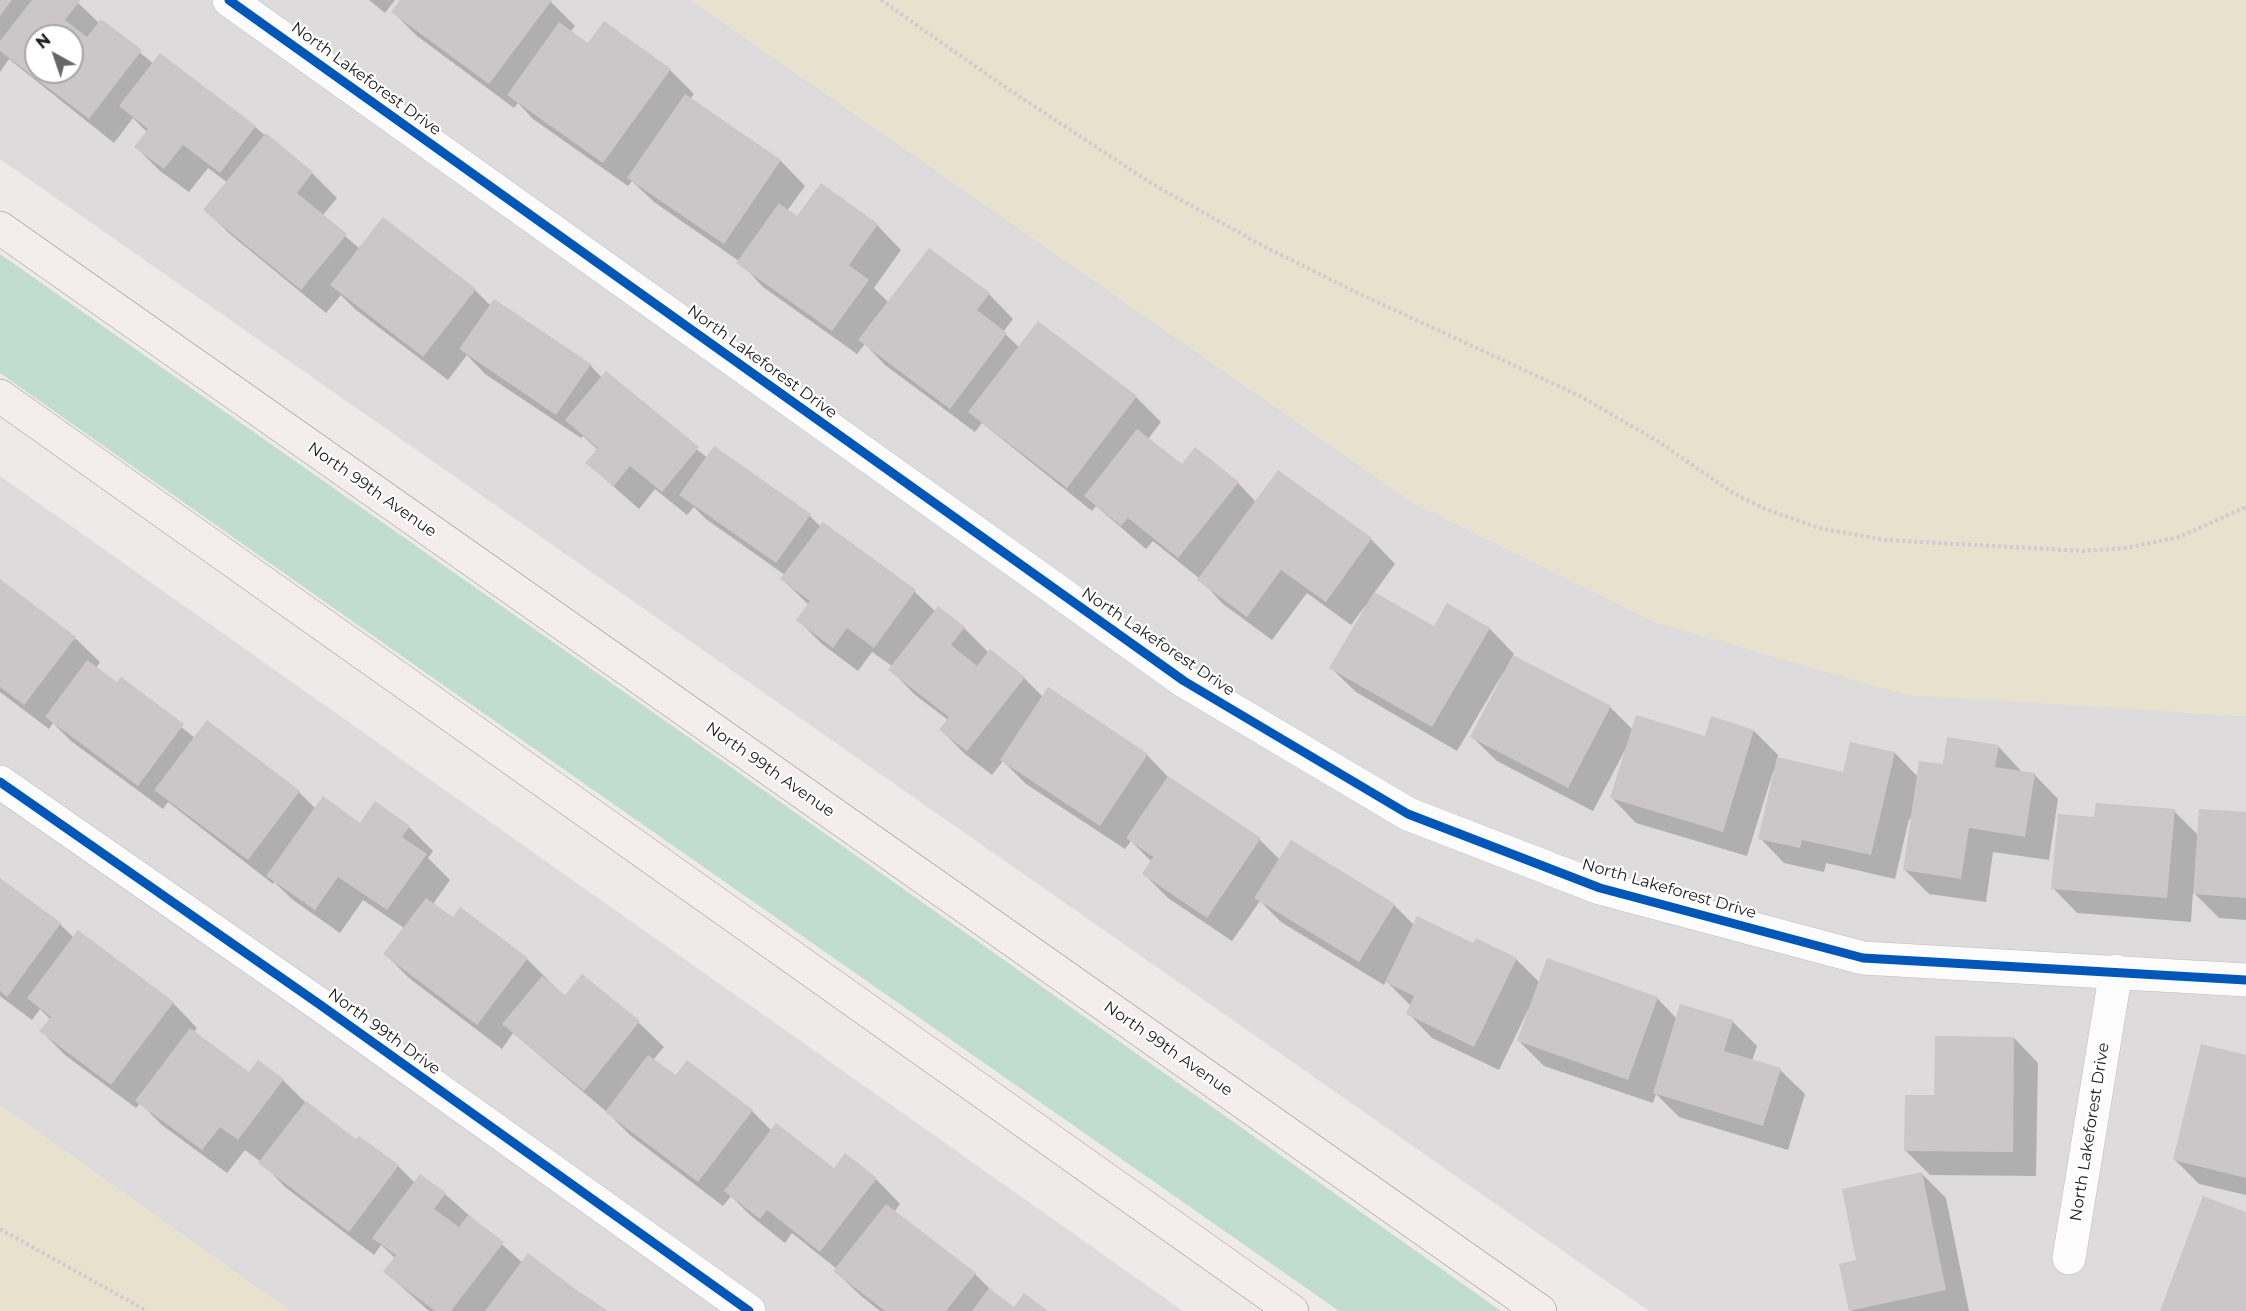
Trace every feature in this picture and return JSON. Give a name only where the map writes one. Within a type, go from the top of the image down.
[{"type":"main road","name":"North 99th Avenue","points":[[0,228],[1540,1311]]},
{"type":"main road","points":[[0,396],[1292,1311]]},
{"type":"street","name":"North Lakeforest Drive","points":[[229,0],[1184,681],[1408,814],[1600,888],[1863,958],[2246,980]]},
{"type":"street","name":"North 99th Drive","points":[[0,782],[329,1011],[749,1311]]},
{"type":"street","name":"North Lakeforest Drive","points":[[2069,1258],[2116,971]]},
{"type":"path","points":[[881,0],[1002,85],[1154,185],[1265,247],[1580,396],[1659,442],[1733,494],[1765,509],[1819,528],[1885,540],[2084,551],[2126,548],[2179,537],[2246,507]]},
{"type":"path","points":[[0,1229],[147,1311]]},
{"type":"shaded area","points":[[0,0],[691,0],[1412,502],[1657,623],[2188,713],[2246,716],[2246,1311],[1649,1311],[0,159]]},
{"type":"shaded area","points":[[691,0],[2246,0],[2246,716],[1906,695],[1657,623],[1412,502]]},
{"type":"shaded area","points":[[0,254],[1501,1311],[1339,1311],[416,666],[0,373]]},
{"type":"shaded area","points":[[0,476],[1183,1311],[290,1311],[0,1105]]},
{"type":"shaded area","points":[[0,1105],[290,1311],[0,1311]]},
{"type":"building","points":[[0,0],[12,0],[0,16]]},
{"type":"building","points":[[32,0],[80,1],[65,20],[70,24],[24,24],[24,69],[0,51],[0,41]]},
{"type":"building","points":[[400,0],[552,0],[489,84],[391,12]]},
{"type":"building","points":[[101,19],[142,50],[89,119],[43,84],[84,84],[84,35],[87,37]]},
{"type":"building","points":[[604,21],[671,69],[603,163],[507,95],[559,22],[588,43]]},
{"type":"building","points":[[160,53],[256,126],[220,173],[183,145],[164,169],[134,147],[148,129],[119,106]]},
{"type":"building","points":[[685,94],[781,160],[724,244],[627,178]]},
{"type":"building","points":[[266,133],[313,172],[297,193],[347,234],[301,290],[203,210]]},
{"type":"building","points":[[821,183],[878,224],[849,265],[869,280],[832,331],[736,263],[779,203],[797,216]]},
{"type":"building","points":[[383,217],[476,289],[423,357],[330,285]]},
{"type":"building","points":[[929,248],[990,293],[977,310],[1007,333],[950,409],[858,340]]},
{"type":"building","points":[[494,299],[591,364],[556,415],[459,349]]},
{"type":"building","points":[[1038,321],[1137,396],[1067,488],[968,412]]},
{"type":"building","points":[[606,371],[699,447],[662,492],[630,466],[614,486],[585,463],[598,448],[565,420]]},
{"type":"building","points":[[1137,429],[1182,464],[1195,447],[1239,482],[1178,558],[1128,518],[1121,526],[1084,496]]},
{"type":"building","points":[[714,446],[811,514],[776,563],[679,495]]},
{"type":"building","points":[[1278,470],[1372,538],[1326,602],[1281,570],[1247,617],[1197,580]]},
{"type":"building","points":[[823,522],[916,590],[874,648],[847,628],[833,648],[796,620],[810,601],[780,579]]},
{"type":"building","points":[[0,579],[76,637],[24,705],[0,687]]},
{"type":"building","points":[[1374,592],[1434,626],[1447,603],[1490,628],[1432,727],[1329,668]]},
{"type":"building","points":[[938,606],[965,627],[951,645],[977,666],[990,649],[1025,677],[967,751],[939,730],[949,717],[888,670]]},
{"type":"building","points":[[1513,655],[1611,706],[1568,788],[1470,737]]},
{"type":"building","points":[[87,660],[117,682],[121,677],[184,724],[138,786],[45,717]]},
{"type":"building","points":[[1048,687],[1148,754],[1100,826],[1000,760]]},
{"type":"building","points":[[1636,715],[1705,736],[1711,716],[1754,730],[1723,832],[1610,798]]},
{"type":"building","points":[[207,720],[300,791],[248,860],[154,790]]},
{"type":"building","points":[[1947,737],[1999,745],[1995,767],[2035,773],[2025,837],[1969,828],[1961,879],[1903,870],[1919,761],[1943,764]]},
{"type":"building","points":[[1850,742],[1895,752],[1871,855],[1802,840],[1800,848],[1758,839],[1777,757],[1843,772]]},
{"type":"building","points":[[1168,776],[1261,838],[1207,918],[1142,874],[1153,857],[1126,838]]},
{"type":"building","points":[[323,796],[360,823],[375,801],[410,826],[402,837],[427,854],[387,910],[338,877],[315,910],[266,876]]},
{"type":"building","points":[[2096,803],[2175,809],[2167,898],[2051,889],[2058,814],[2094,817]]},
{"type":"building","points":[[2199,809],[2246,812],[2246,898],[2193,894]]},
{"type":"building","points":[[1291,840],[1395,904],[1359,962],[1254,898]]},
{"type":"building","points":[[0,878],[61,923],[7,997],[0,991]]},
{"type":"building","points":[[426,898],[453,917],[460,907],[528,958],[477,1025],[383,954]]},
{"type":"building","points":[[1417,916],[1473,943],[1476,938],[1517,958],[1474,1047],[1406,1014],[1414,996],[1385,982]]},
{"type":"building","points":[[78,930],[174,1002],[111,1085],[39,1031],[51,1017],[27,998]]},
{"type":"building","points":[[1547,958],[1658,997],[1628,1080],[1517,1041]]},
{"type":"building","points":[[582,974],[640,1021],[584,1091],[502,1024],[542,976],[565,995]]},
{"type":"building","points":[[1680,1004],[1733,1020],[1724,1051],[1781,1068],[1763,1126],[1653,1093]]},
{"type":"building","points":[[190,1028],[249,1072],[258,1060],[284,1079],[238,1140],[220,1127],[202,1150],[135,1101]]},
{"type":"building","points":[[1935,1036],[2014,1037],[2013,1152],[1904,1151],[1905,1095],[1934,1095]]},
{"type":"building","points":[[2201,1044],[2246,1055],[2246,1178],[2173,1160]]},
{"type":"building","points":[[648,1055],[676,1075],[687,1060],[753,1110],[698,1182],[605,1112]]},
{"type":"building","points":[[306,1101],[356,1139],[359,1136],[399,1165],[349,1232],[258,1163]]},
{"type":"building","points":[[776,1123],[834,1168],[845,1153],[877,1178],[820,1252],[767,1210],[760,1219],[724,1191]]},
{"type":"building","points":[[1922,1172],[1946,1290],[1849,1311],[1839,1264],[1856,1260],[1842,1189]]},
{"type":"building","points":[[420,1174],[446,1193],[434,1209],[459,1227],[468,1215],[504,1242],[451,1311],[435,1311],[383,1272],[396,1255],[372,1238]]},
{"type":"building","points":[[2203,1196],[2246,1212],[2246,1311],[2160,1311]]},
{"type":"building","points":[[886,1204],[976,1273],[946,1311],[885,1311],[833,1271]]},
{"type":"building","points":[[528,1253],[578,1291],[608,1311],[485,1311]]},
{"type":"building","points":[[989,1288],[1014,1307],[1024,1293],[1048,1311],[972,1311]]},
{"type":"cycle path","points":[[229,0],[1184,681],[1408,814],[1600,888],[1863,958],[2246,980]]},
{"type":"cycle path","points":[[0,782],[319,1004],[749,1311]]}]
